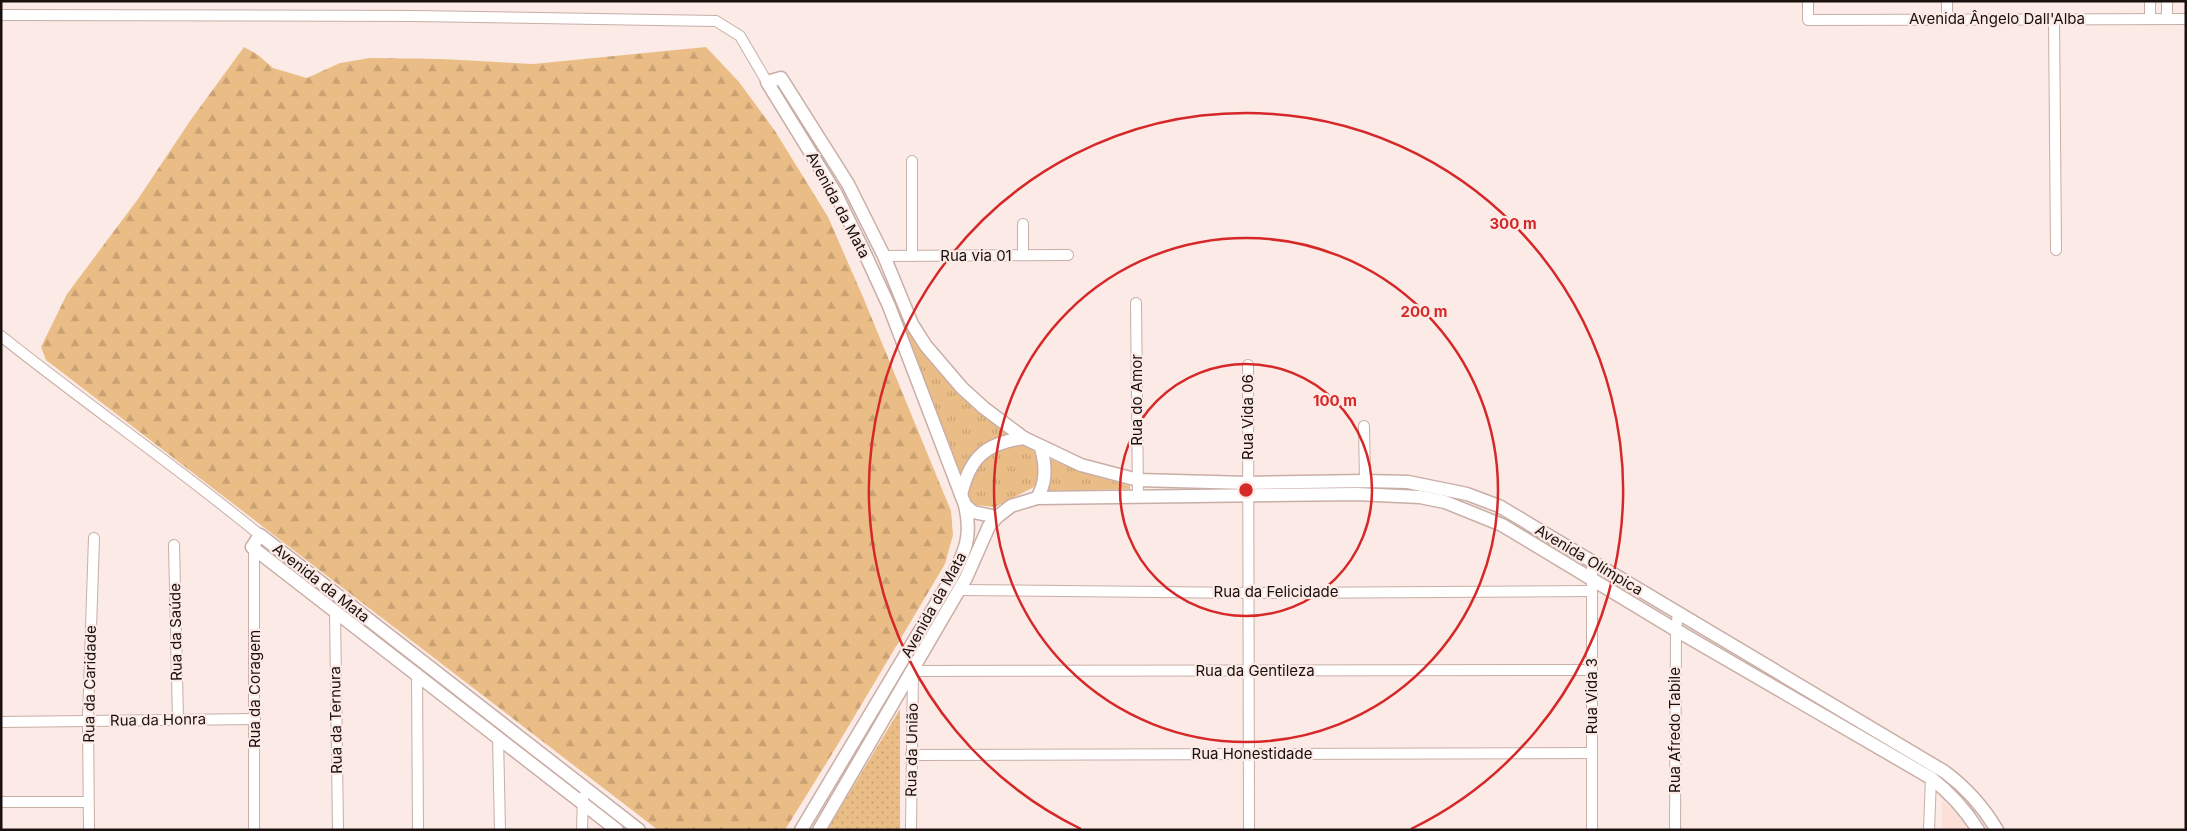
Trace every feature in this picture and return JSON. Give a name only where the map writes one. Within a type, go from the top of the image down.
[{"type":"street","name":"Avenida Ângelo Dall'Alba","points":[[1808,1],[1808,20],[2186,19]]},
{"type":"street","points":[[1947,19],[1948,1]]},
{"type":"street","points":[[2150,1],[2150,18]]},
{"type":"street","points":[[2167,1],[2167,19]]},
{"type":"street","points":[[1,15],[415,16],[716,21],[740,36],[768,82]]},
{"type":"street","points":[[2054,19],[2056,250]]},
{"type":"street","name":"Avenida da Mata","points":[[801,830],[887,689],[959,562],[968,537],[968,516],[889,306],[866,256],[836,194],[768,82],[781,78],[848,184],[884,256],[912,324],[926,346],[962,388],[984,408],[1024,438],[1041,448],[1081,464],[1116,475]]},
{"type":"street","points":[[912,161],[912,256]]},
{"type":"street","points":[[1023,224],[1023,255]]},
{"type":"street","name":"Rua via 01","points":[[884,256],[1068,255]]},
{"type":"street","name":"Rua do Amor","points":[[1136,303],[1138,497]]},
{"type":"street","points":[[1,336],[59,382],[198,484],[260,535]]},
{"type":"street","name":"Rua Vida 06","points":[[1248,365],[1250,593],[1249,830]]},
{"type":"street","points":[[1364,426],[1365,481]]},
{"type":"street","points":[[997,516],[974,512],[963,500],[969,470],[980,455],[997,444],[1024,438]]},
{"type":"street","points":[[1037,498],[1044,482],[1045,462],[1041,448]]},
{"type":"street","name":"Avenida Olímpica","points":[[1116,475],[1138,480],[1248,483],[1365,481],[1421,484],[1467,494],[1499,506],[1944,772],[1968,793],[1996,830]]},
{"type":"street","name":"Avenida Olímpica","points":[[1117,497],[1356,494],[1420,497],[1444,502],[1502,525],[1592,585],[1676,630],[1931,778],[1960,805],[1978,830]]},
{"type":"street","name":"Avenida da Mata","points":[[820,830],[915,672],[960,590],[986,531],[997,516],[1011,506],[1037,498],[1117,497]]},
{"type":"street","name":"Avenida da Mata","points":[[617,830],[252,547],[260,535],[639,830]]},
{"type":"street","name":"Rua da Caridade","points":[[88,830],[88,721],[94,538]]},
{"type":"street","name":"Rua da Saúde","points":[[174,545],[178,720]]},
{"type":"street","name":"Rua da Coragem","points":[[254,548],[254,830]]},
{"type":"street","name":"Rua Vida 3","points":[[1592,562],[1592,830]]},
{"type":"street","name":"Rua da Felicidade","points":[[960,590],[1250,593],[1592,585]]},
{"type":"street","name":"Rua da Ternura","points":[[335,611],[338,830]]},
{"type":"street","name":"Rua Afredo Tabile","points":[[1675,830],[1676,630],[1678,613]]},
{"type":"street","name":"Rua da Gentileza","points":[[915,672],[1591,670]]},
{"type":"street","name":"Rua da União","points":[[911,830],[911,755],[915,672]]},
{"type":"street","points":[[417,674],[418,830]]},
{"type":"street","name":"Rua da Honra","points":[[1,722],[255,719]]},
{"type":"street","points":[[498,737],[500,830]]},
{"type":"street","name":"Rua Honestidade","points":[[911,755],[1592,753]]},
{"type":"street","points":[[1929,830],[1931,778]]},
{"type":"street","points":[[582,830],[583,786]]},
{"type":"street","points":[[1,802],[88,802]]},
{"type":"shaded area","points":[[1942,801],[1958,815],[1968,830],[1942,830]]},
{"type":"green space","points":[[244,47],[258,55],[273,68],[307,78],[340,63],[370,58],[442,59],[533,64],[706,47],[739,82],[775,131],[828,217],[951,511],[953,535],[945,564],[785,830],[658,830],[46,360],[41,347],[67,294],[138,199],[190,121]]},
{"type":"green space","points":[[901,317],[911,335],[948,382],[1008,435],[992,439],[978,448],[963,467],[960,475]]},
{"type":"green space","points":[[1020,445],[1029,446],[1038,456],[1037,482],[1034,487],[995,507],[976,505],[969,499],[968,494],[975,474],[984,459],[999,450]]},
{"type":"green space","points":[[1050,459],[1085,473],[1130,486],[1130,489],[1047,491],[1051,476]]},
{"type":"green space","points":[[900,709],[900,830],[828,830],[833,820]]}]
